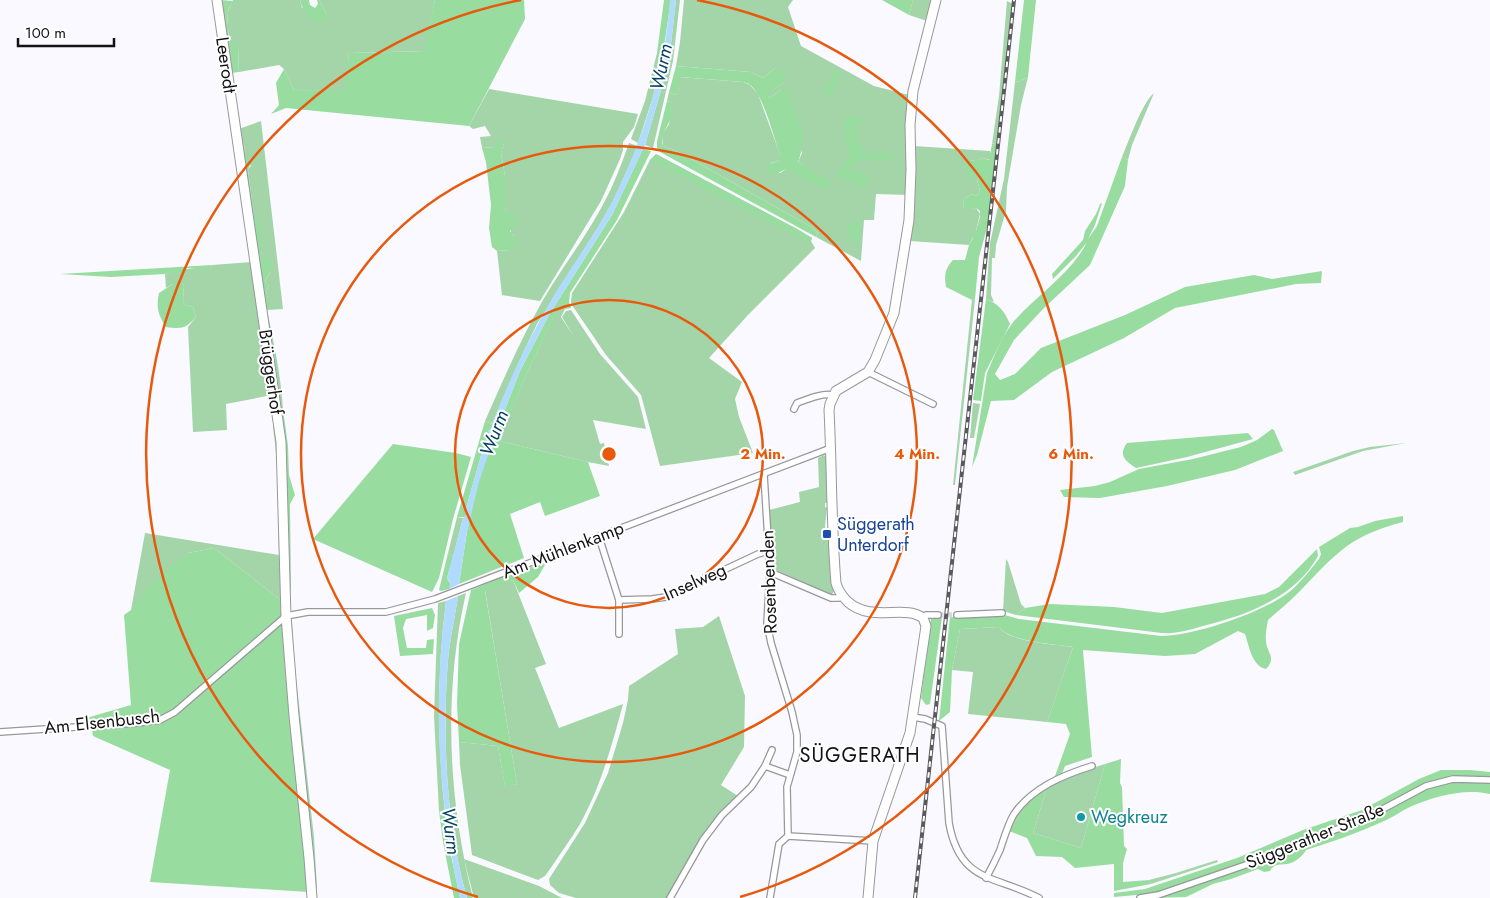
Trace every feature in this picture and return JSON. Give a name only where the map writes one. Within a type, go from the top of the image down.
[{"type":"main road","name":"Leerodt","points":[[217,0],[236,129]]},
{"type":"main road","points":[[868,898],[878,822],[910,733],[926,626],[923,618],[913,613],[880,613],[861,610],[853,606],[838,590],[835,575],[832,526],[829,410],[833,395],[840,388],[868,372],[878,354],[894,313],[909,220],[910,125],[913,91],[936,0]]},
{"type":"main road","name":"Brüggerhof","points":[[236,129],[281,442],[286,616],[294,716],[310,858],[312,898]]},
{"type":"street","points":[[868,372],[933,404]]},
{"type":"street","points":[[794,409],[797,403],[828,394],[833,395]]},
{"type":"street","name":"Am Mühlenkamp","points":[[286,616],[308,612],[386,612],[446,595],[831,448]]},
{"type":"street","name":"Rosenbenden","points":[[764,475],[770,572],[767,623],[797,735],[797,752],[787,787],[788,836]]},
{"type":"street","points":[[599,537],[620,600],[619,634]]},
{"type":"street","name":"Inselweg","points":[[620,600],[666,597],[752,556],[768,551]]},
{"type":"street","points":[[770,572],[831,598],[842,596]]},
{"type":"street","points":[[956,615],[1002,613]]},
{"type":"street","points":[[923,618],[926,615],[938,615]]},
{"type":"street","name":"Am Elsenbusch","points":[[0,732],[160,720],[175,712],[286,616]]},
{"type":"street","points":[[913,716],[925,718],[942,726],[949,823],[952,839],[960,855],[977,873],[986,878],[1039,898]]},
{"type":"street","points":[[670,898],[703,840],[722,815],[751,787],[765,766],[772,750]]},
{"type":"street","points":[[765,766],[790,775]]},
{"type":"street","points":[[986,878],[999,853],[1013,816],[1022,804],[1060,777],[1092,766]]},
{"type":"street","name":"Süggerather Straße","points":[[1140,898],[1158,896],[1266,858],[1295,844],[1351,824],[1426,786],[1453,779],[1490,780]]},
{"type":"street","points":[[770,898],[779,844],[788,836],[874,841]]},
{"type":"green space","points":[[220,0],[233,1],[227,12],[229,41],[234,40],[238,46],[239,72],[231,73]]},
{"type":"green space","points":[[233,0],[300,0],[302,8],[327,15],[319,0],[435,0],[425,51],[349,53],[346,92],[294,90],[284,69],[279,65],[239,72],[238,46],[229,41],[227,12]]},
{"type":"green space","points":[[300,0],[309,0],[310,5],[315,8],[318,4],[317,0],[319,0],[327,15],[326,19],[319,23],[312,19],[304,11]]},
{"type":"green space","points":[[435,0],[524,0],[525,19],[469,126],[286,108],[271,114],[279,105],[276,83],[284,69],[294,90],[345,91],[349,53],[424,51]]},
{"type":"green space","points":[[664,0],[670,0],[670,7],[663,53],[657,53]]},
{"type":"green space","points":[[676,0],[680,0],[673,61],[653,148],[645,145],[664,80],[671,44]]},
{"type":"green space","points":[[684,0],[793,0],[788,7],[801,46],[874,86],[909,95],[909,195],[876,194],[874,220],[864,220],[861,261],[816,237],[818,233],[813,228],[677,151],[663,146],[662,135],[669,124],[673,103],[667,101],[669,92],[675,95],[678,93],[679,77],[743,82],[750,85],[758,94],[781,157],[781,160],[771,163],[768,169],[780,173],[786,169],[809,169],[798,162],[802,153],[781,90],[769,98],[766,94],[784,83],[775,68],[763,78],[751,72],[676,66]]},
{"type":"green space","points":[[882,0],[913,0],[909,15]]},
{"type":"green space","points":[[913,0],[933,0],[927,21],[909,15]]},
{"type":"green space","points":[[1024,0],[1036,0],[1028,77],[1015,82]]},
{"type":"green space","points":[[1007,1],[1013,4],[998,142],[992,144],[999,96]]},
{"type":"green space","points":[[657,53],[663,53],[653,97],[638,143],[631,139],[645,101]]},
{"type":"green space","points":[[676,66],[751,72],[763,78],[775,68],[780,68],[786,79],[784,83],[767,94],[769,98],[781,90],[788,90],[801,125],[802,142],[798,162],[829,180],[831,183],[829,188],[823,189],[786,169],[772,176],[768,171],[768,166],[780,160],[781,157],[760,98],[749,84],[680,77],[678,93],[675,95],[669,92]]},
{"type":"green space","points":[[830,71],[842,72],[831,97],[824,94],[823,90],[831,78]]},
{"type":"green space","points":[[1028,77],[1021,105],[1007,187],[1006,211],[996,245],[995,258],[992,258],[991,295],[994,302],[986,299],[990,243],[1004,179],[1015,82]]},
{"type":"green space","points":[[489,89],[638,114],[634,127],[623,142],[620,159],[601,201],[540,301],[502,295],[497,251],[510,250],[514,236],[511,233],[511,228],[514,226],[504,204],[505,176],[501,153],[504,143],[495,147],[482,148],[480,137],[491,136],[485,126],[473,129],[469,126]]},
{"type":"green space","points":[[1154,93],[1132,145],[1128,160],[1122,157],[1145,104]]},
{"type":"green space","points":[[667,101],[673,103],[674,109],[663,135],[663,146],[677,151],[813,228],[818,233],[816,237],[660,152],[657,148],[657,141]]},
{"type":"green space","points":[[851,115],[867,120],[857,124],[857,137],[865,153],[893,153],[895,157],[887,160],[865,159],[851,169],[854,172],[867,173],[870,179],[865,188],[853,185],[849,179],[841,180],[836,174],[848,159],[843,119]]},
{"type":"green space","points":[[261,121],[283,309],[267,310],[281,384],[283,409],[280,412],[264,310],[268,299],[266,291],[269,286],[265,281],[270,273],[262,255],[254,218],[248,169],[251,166],[245,155],[244,143],[240,141],[239,129]]},
{"type":"green space","points":[[501,139],[504,143],[501,153],[505,176],[505,209],[517,218],[518,222],[510,231],[517,240],[516,246],[510,250],[497,251],[492,247],[489,228],[491,205],[486,162],[482,148],[495,147],[497,141]]},
{"type":"green space","points":[[240,141],[244,143],[245,154],[252,162],[248,169],[254,217],[262,230],[262,255],[272,262],[271,271],[265,281],[269,286],[266,291],[270,305],[267,310],[264,310]]},
{"type":"green space","points":[[998,142],[990,217],[979,257],[975,299],[972,300],[946,287],[946,272],[953,260],[965,260],[973,238],[971,234],[976,231],[980,217],[980,211],[976,208],[967,210],[963,207],[964,199],[972,194],[977,196],[980,191],[977,179],[966,174],[965,163],[983,158],[989,160],[992,144]]},
{"type":"green space","points":[[629,143],[638,146],[613,201],[537,324],[492,424],[485,421],[512,360],[535,315],[604,202]]},
{"type":"green space","points":[[914,146],[990,151],[990,160],[983,158],[969,161],[980,191],[977,196],[972,194],[964,199],[963,207],[967,209],[976,208],[980,214],[976,231],[969,245],[910,241],[914,213]]},
{"type":"green space","points":[[643,149],[651,151],[617,220],[570,293],[569,302],[571,308],[565,309],[560,304],[524,379],[500,441],[588,462],[600,496],[545,516],[540,502],[510,514],[524,558],[459,584],[467,531],[478,482],[520,371],[549,315],[612,215]]},
{"type":"green space","points":[[656,154],[812,238],[811,241],[815,248],[748,315],[709,358],[742,382],[735,399],[739,417],[753,453],[660,466],[641,395],[606,355],[571,302],[572,293],[624,212],[650,160]]},
{"type":"green space","points":[[656,154],[797,229],[812,238],[811,241],[808,242],[650,160]]},
{"type":"green space","points":[[1122,157],[1128,160],[1125,186],[1090,265],[1044,308],[1014,340],[995,374],[1000,380],[1015,374],[1041,348],[1125,315],[1185,287],[1254,275],[1272,279],[1322,271],[1321,283],[1296,284],[1175,308],[1124,338],[1052,372],[1014,400],[991,401],[972,467],[987,373],[1001,342],[1011,325],[1062,276],[1080,254],[1087,242],[1053,279],[1052,274],[1083,240],[1085,231],[1102,203],[1088,239],[1097,226]]},
{"type":"green space","points":[[858,221],[862,223],[858,246],[850,237],[848,224]]},
{"type":"green space","points":[[252,262],[272,395],[226,404],[227,430],[193,432],[188,327],[196,317],[193,307],[185,305],[183,301],[184,284],[173,284],[166,288],[165,274],[187,269],[210,268],[212,265]]},
{"type":"green space","points":[[212,265],[210,268],[187,268],[178,273],[165,274],[111,277],[60,274]]},
{"type":"green space","points":[[179,278],[184,285],[183,301],[185,305],[193,307],[196,317],[183,327],[166,327],[158,311],[159,293]]},
{"type":"green space","points":[[975,299],[955,485],[953,485],[972,300]]},
{"type":"green space","points":[[986,299],[1001,308],[1010,324],[985,373],[981,401],[973,400]]},
{"type":"green space","points":[[560,303],[565,309],[561,317],[574,337],[562,317],[566,311],[571,310],[600,354],[638,397],[646,429],[593,420],[600,444],[604,443],[609,466],[499,441],[524,379]]},
{"type":"green space","points":[[973,403],[980,404],[974,438],[970,438]]},
{"type":"green space","points":[[283,409],[288,446],[289,475],[295,495],[290,504],[291,589],[288,592],[280,412]]},
{"type":"green space","points":[[485,421],[492,424],[493,428],[488,431],[487,446],[482,452],[465,512],[467,514],[465,517],[457,517]]},
{"type":"green space","points":[[273,426],[276,426],[282,601],[214,548],[188,553],[131,610],[145,533],[279,555],[277,462]]},
{"type":"green space","points":[[1272,429],[1283,451],[1235,470],[1167,486],[1100,498],[1064,497],[1060,490],[1095,486],[1110,482],[1139,469],[1193,459],[1241,447],[1257,440]]},
{"type":"green space","points":[[1248,433],[1253,439],[1187,457],[1136,468],[1126,460],[1123,454],[1127,443]]},
{"type":"green space","points":[[1406,443],[1363,451],[1295,475],[1293,472],[1353,451]]},
{"type":"green space","points":[[393,444],[471,457],[453,519],[439,578],[432,592],[313,539]]},
{"type":"green space","points":[[824,455],[826,457],[827,503],[825,503],[827,508],[825,526],[830,551],[830,576],[834,591],[832,595],[774,569],[769,510],[800,502],[799,492],[819,487],[818,458]]},
{"type":"green space","points":[[1403,516],[1403,522],[1374,531],[1340,551],[1268,620],[1266,639],[1271,661],[1266,669],[1254,660],[1245,634],[1238,631],[1195,654],[1165,656],[1083,650],[1092,757],[1065,766],[1061,776],[1054,779],[1070,734],[1066,724],[1047,722],[1073,647],[1022,639],[1005,632],[999,627],[960,629],[952,670],[950,712],[939,721],[950,617],[1001,614],[1019,619],[1161,636],[1193,632],[1231,621],[1283,597],[1297,585],[1319,559],[1321,554],[1319,547],[1350,528]]},
{"type":"green space","points":[[457,517],[463,518],[453,557],[448,553]]},
{"type":"green space","points":[[214,548],[282,601],[285,671],[308,892],[150,882],[170,770],[93,736],[92,729],[133,724],[133,720],[79,723],[83,719],[131,705],[124,615],[131,610],[146,588],[188,553]]},
{"type":"green space","points":[[1317,549],[1318,556],[1308,571],[1283,594],[1268,603],[1236,616],[1182,631],[1162,633],[1016,615],[1025,608],[1050,604],[1114,607],[1162,613],[1265,594],[1279,587]]},
{"type":"green space","points":[[448,553],[453,557],[447,578],[451,585],[449,589],[441,591],[439,590]]},
{"type":"green space","points":[[1006,559],[1021,604],[1025,608],[1016,615],[1003,611]]},
{"type":"green space","points":[[546,563],[538,577],[519,593],[513,580],[485,591],[517,784],[505,787],[498,746],[459,742],[457,704],[459,644],[471,590],[514,572]]},
{"type":"green space","points":[[513,580],[546,664],[535,668],[559,728],[623,704],[605,765],[587,810],[577,830],[550,869],[545,876],[538,880],[472,855],[460,765],[459,742],[498,746],[505,786],[517,784],[485,590]]},
{"type":"green space","points":[[466,593],[454,669],[452,746],[458,823],[473,898],[467,898],[454,841],[447,780],[445,719],[449,652],[458,596]]},
{"type":"green space","points":[[446,601],[439,707],[445,813],[439,811],[434,716],[438,603]]},
{"type":"green space","points":[[432,608],[435,615],[433,628],[427,631],[427,615],[406,619],[403,628],[407,648],[426,648],[427,640],[434,639],[433,654],[400,656],[394,616]]},
{"type":"green space","points":[[719,616],[745,696],[744,747],[721,785],[738,796],[723,812],[668,898],[576,898],[559,893],[550,885],[549,879],[585,823],[608,773],[623,723],[629,686],[678,654],[675,629],[703,627]]},
{"type":"green space","points":[[931,617],[942,617],[930,704],[926,705],[921,698]]},
{"type":"green space","points":[[292,622],[294,661],[314,837],[317,888],[315,888],[303,778],[290,625]]},
{"type":"green space","points":[[999,627],[1004,632],[1022,639],[1073,647],[1047,722],[968,714],[973,672],[952,670],[960,629]]},
{"type":"green space","points":[[1121,759],[1120,783],[1122,787],[1124,846],[1127,849],[1123,863],[1123,882],[1149,880],[1151,884],[1114,891],[1114,864],[1075,868],[1062,857],[1036,856],[1027,838],[1009,831],[1024,806],[1047,787],[1033,833],[1081,848],[1105,764]]},
{"type":"green space","points":[[1105,764],[1081,848],[1033,833],[1047,787],[1076,773]]},
{"type":"green space","points":[[1441,770],[1490,772],[1490,777],[1452,777],[1426,784],[1342,825],[1252,860],[1157,893],[1114,897],[1114,893],[1145,889],[1237,858],[1303,830],[1362,810],[1419,779]]},
{"type":"green space","points":[[1449,781],[1490,782],[1490,794],[1470,792],[1430,799],[1363,830],[1306,850],[1295,861],[1275,866],[1270,871],[1264,872],[1258,869],[1213,884],[1186,897],[1150,898],[1269,858],[1428,787]]},
{"type":"green space","points":[[439,811],[445,813],[448,841],[460,898],[454,898]]},
{"type":"green space","points":[[464,859],[539,886],[562,898],[474,898]]},
{"type":"green space","points":[[1217,860],[1218,862],[1151,884],[1149,880],[1176,873]]},
{"type":"water","name":"Wurm","points":[[670,0],[676,0],[671,44],[664,80],[645,145],[612,215],[549,315],[520,371],[479,482],[467,531],[459,584],[449,589],[450,582],[447,578],[463,518],[467,514],[465,512],[482,452],[487,446],[488,431],[493,428],[492,424],[505,391],[536,328],[553,297],[606,213],[634,152],[658,78]]},
{"type":"water","name":"Wurm","points":[[458,596],[448,660],[445,719],[450,810],[454,841],[467,898],[460,898],[453,861],[442,788],[440,750],[440,676],[446,601]]},
{"type":"tunnel","points":[[938,615],[957,615]]},
{"type":"railway","points":[[915,898],[1014,0]]},
{"type":"place","name":"Süggerath Unterdorf","points":[[827,534]]},
{"type":"place","name":"Wegkreuz","points":[[1081,817]]},
{"type":"district","name":"SÜGGERATH","points":[[860,755]]}]
